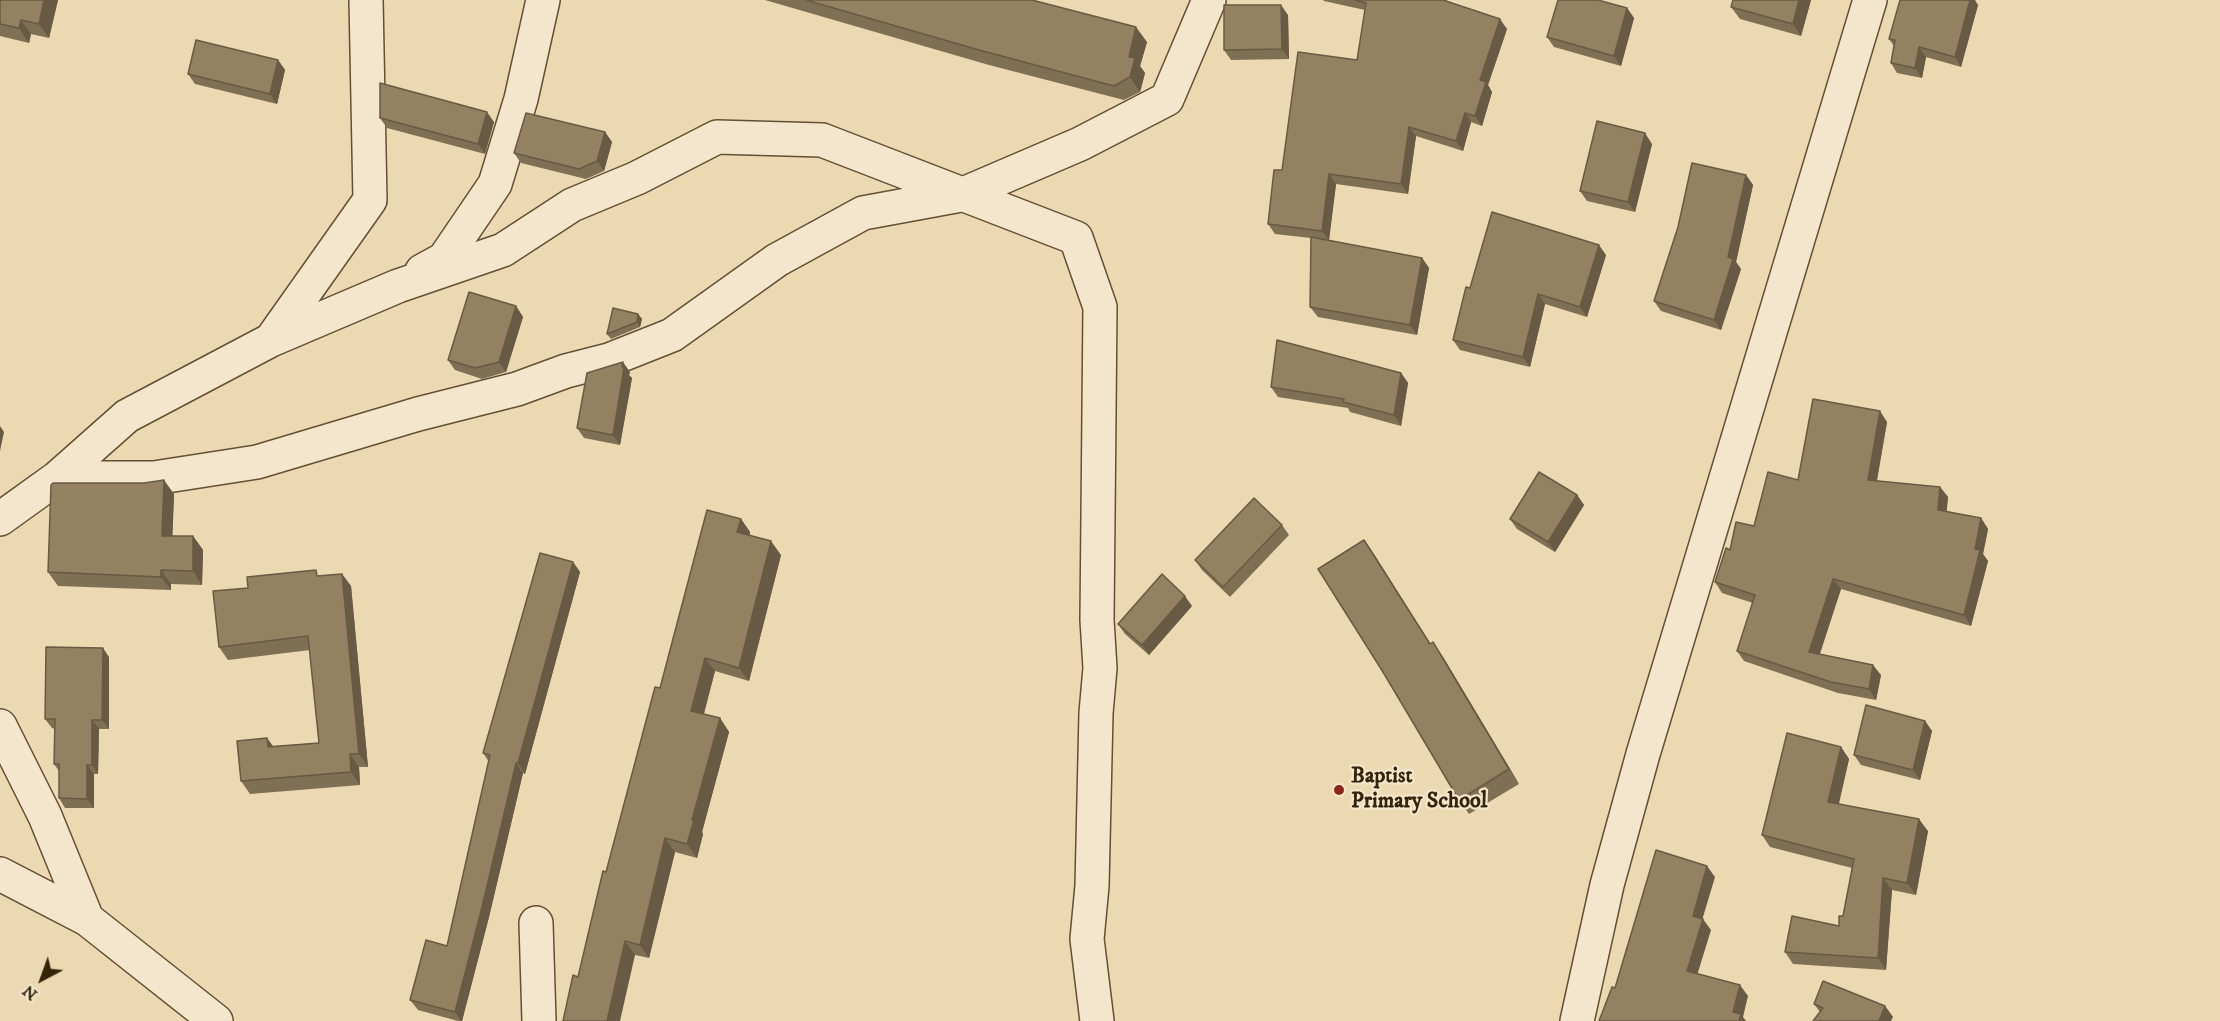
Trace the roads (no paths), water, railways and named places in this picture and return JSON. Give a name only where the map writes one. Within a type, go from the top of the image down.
[{"type":"street","points":[[271,340],[370,200],[366,0]]},
{"type":"street","points":[[398,286],[444,259],[495,184],[521,99],[543,0]]},
{"type":"street","points":[[57,478],[154,478],[257,462],[418,414],[517,389],[566,371],[609,360],[672,335],[777,260],[863,213],[961,195],[1080,144],[1167,99],[1209,0]]},
{"type":"street","points":[[1577,1021],[1607,885],[1643,754],[1870,0]]},
{"type":"street","points":[[0,519],[57,478],[127,416],[271,340],[398,286],[503,250],[572,205],[637,178],[717,136],[822,140],[1076,238],[1100,307],[1097,620],[1100,668],[1096,713],[1092,886],[1087,939],[1097,1021]]},
{"type":"street","points":[[0,726],[45,816],[87,919]]},
{"type":"street","points":[[0,874],[87,919],[216,1021]]},
{"type":"street","points":[[536,924],[539,1021]]},
{"type":"place","name":"Baptist Primary School","points":[[1339,790]]}]
